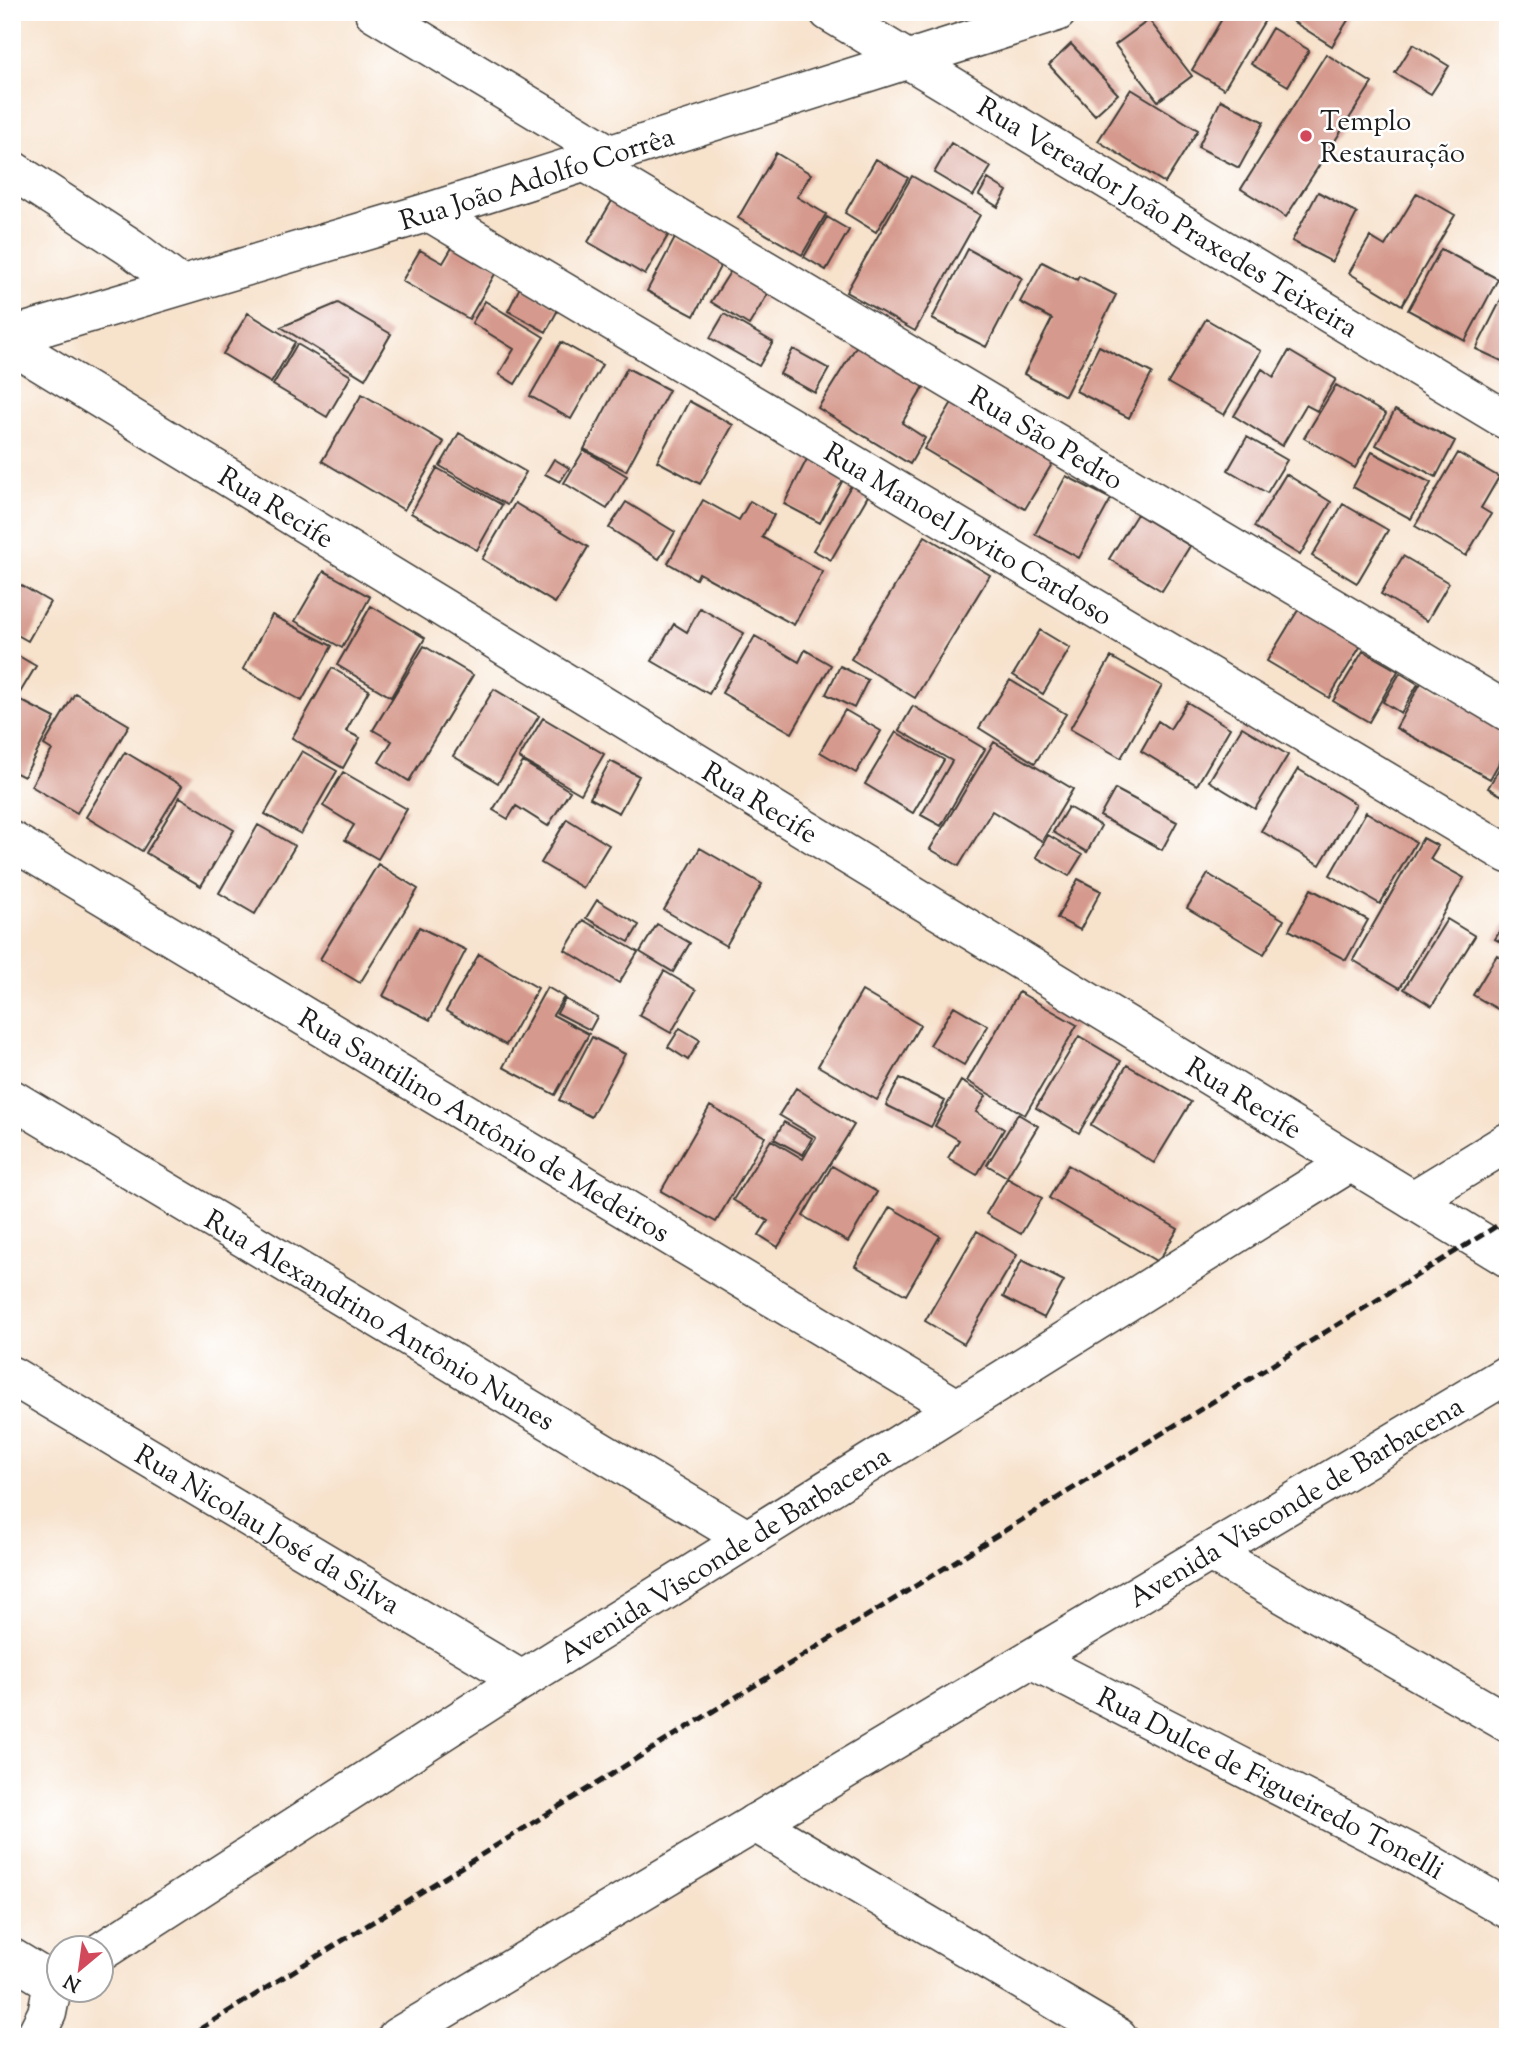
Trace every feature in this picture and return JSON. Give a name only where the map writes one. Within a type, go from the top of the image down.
[{"type":"street","name":"Rua São Pedro","points":[[374,12],[598,159],[1508,712]]},
{"type":"street","name":"Rua Vereador João Praxedes Teixeira","points":[[829,12],[1508,421]]},
{"type":"street","name":"Rua João Adolfo Corrêa","points":[[12,336],[429,212],[1056,12]]},
{"type":"street","points":[[12,170],[130,247],[180,285]]},
{"type":"street","name":"Rua Manoel Jovito Cardoso","points":[[429,212],[1508,854]]},
{"type":"street","name":"Rua Recife","points":[[12,345],[1508,1258]]},
{"type":"street","name":"Rua Santilino Antônio de Medeiros","points":[[12,841],[957,1408]]},
{"type":"street","name":"Rua Alexandrino Antônio Nunes","points":[[12,1098],[747,1539]]},
{"type":"street","points":[[1413,1200],[1508,1142]]},
{"type":"street","name":"Avenida Visconde de Barbacena","points":[[116,1942],[522,1680],[1352,1162]]},
{"type":"street","name":"Avenida Visconde de Barbacena","points":[[397,2037],[1508,1374]]},
{"type":"street","name":"Rua Nicolau José da Silva","points":[[12,1376],[522,1680]]},
{"type":"street","points":[[1210,1552],[1508,1723]]},
{"type":"street","name":"Rua Dulce de Figueiredo Tonelli","points":[[1031,1659],[1416,1856],[1508,1909]]},
{"type":"street","points":[[755,1824],[1118,2037]]},
{"type":"street","points":[[12,1958],[46,1975]]},
{"type":"street","points":[[35,2037],[49,2004]]},
{"type":"building","points":[[1226,12],[1263,12],[1268,15],[1224,89],[1192,70]]},
{"type":"building","points":[[1298,12],[1353,12],[1332,46],[1292,21]]},
{"type":"building","points":[[1149,20],[1192,76],[1158,101],[1115,45]]},
{"type":"building","points":[[1272,28],[1309,50],[1288,86],[1251,64]]},
{"type":"building","points":[[1071,44],[1118,94],[1095,115],[1049,65]]},
{"type":"building","points":[[1413,44],[1449,66],[1431,94],[1395,73]]},
{"type":"building","name":"Templo Restauração","points":[[1326,54],[1372,83],[1286,217],[1241,189]]},
{"type":"building","points":[[1131,89],[1198,130],[1165,183],[1098,141]]},
{"type":"building","points":[[1221,100],[1264,122],[1239,168],[1198,147]]},
{"type":"building","points":[[951,143],[991,167],[973,196],[934,173]]},
{"type":"building","points":[[776,153],[811,174],[797,197],[826,214],[802,255],[738,218]]},
{"type":"building","points":[[876,159],[908,178],[876,232],[845,213]]},
{"type":"building","points":[[912,176],[980,215],[915,331],[846,292]]},
{"type":"building","points":[[988,179],[1007,191],[998,207],[979,195]]},
{"type":"building","points":[[1318,192],[1357,213],[1332,262],[1292,241]]},
{"type":"building","points":[[1417,193],[1455,215],[1402,305],[1349,273],[1370,237],[1385,246]]},
{"type":"building","points":[[613,199],[670,232],[645,275],[588,242]]},
{"type":"building","points":[[827,217],[849,230],[826,270],[804,257]]},
{"type":"building","points":[[675,238],[722,263],[694,316],[647,291]]},
{"type":"building","points":[[456,241],[499,267],[469,319],[402,281],[420,250],[443,263]]},
{"type":"building","points":[[968,249],[1022,278],[986,347],[932,319]]},
{"type":"building","points":[[1441,249],[1498,279],[1465,341],[1408,310]]},
{"type":"building","points":[[1042,262],[1077,280],[1079,276],[1116,295],[1065,396],[1024,374],[1052,319],[1020,302]]},
{"type":"building","points":[[735,264],[772,287],[749,325],[711,302]]},
{"type":"building","points":[[1508,286],[1508,364],[1476,349]]},
{"type":"building","points":[[520,287],[559,308],[546,332],[508,311]]},
{"type":"building","points":[[485,301],[544,337],[515,384],[499,374],[514,349],[472,323]]},
{"type":"building","points":[[338,303],[391,334],[365,379],[281,327]]},
{"type":"building","points":[[248,313],[295,342],[271,383],[223,354]]},
{"type":"building","points":[[724,314],[773,342],[759,366],[710,338]]},
{"type":"building","points":[[1206,319],[1261,351],[1224,415],[1168,383]]},
{"type":"building","points":[[561,342],[602,365],[571,419],[530,396]]},
{"type":"building","points":[[859,342],[926,383],[902,423],[925,438],[910,464],[818,408]]},
{"type":"building","points":[[297,344],[351,376],[327,417],[273,385]]},
{"type":"building","points":[[1099,346],[1152,373],[1129,418],[1076,391]]},
{"type":"building","points":[[793,349],[829,369],[815,393],[780,374]]},
{"type":"building","points":[[1289,351],[1336,379],[1317,411],[1306,405],[1282,446],[1234,416],[1262,369],[1274,377]]},
{"type":"building","points":[[627,368],[669,390],[626,471],[584,449]]},
{"type":"building","points":[[1336,385],[1386,414],[1355,468],[1304,438]]},
{"type":"building","points":[[362,394],[444,442],[404,510],[322,461]]},
{"type":"building","points":[[957,394],[1058,454],[1025,509],[924,449]]},
{"type":"building","points":[[689,401],[733,425],[700,484],[657,461]]},
{"type":"building","points":[[1395,410],[1455,441],[1436,477],[1376,445]]},
{"type":"building","points":[[459,433],[526,472],[507,505],[440,466]]},
{"type":"building","points":[[1247,437],[1287,460],[1267,493],[1228,470]]},
{"type":"building","points":[[584,450],[627,476],[607,509],[564,483]]},
{"type":"building","points":[[1372,452],[1431,483],[1411,519],[1353,487]]},
{"type":"building","points":[[1458,453],[1499,477],[1481,508],[1491,514],[1466,556],[1415,526]]},
{"type":"building","points":[[808,457],[845,476],[820,523],[784,504]]},
{"type":"building","points":[[554,459],[569,468],[560,482],[545,474]]},
{"type":"building","points":[[437,468],[502,505],[477,550],[411,513]]},
{"type":"building","points":[[1286,474],[1331,502],[1300,555],[1254,527]]},
{"type":"building","points":[[1066,476],[1111,499],[1079,558],[1035,534]]},
{"type":"building","points":[[852,484],[869,494],[831,560],[813,550]]},
{"type":"building","points":[[703,500],[739,520],[750,501],[774,515],[762,537],[823,572],[794,625],[699,573],[696,579],[668,563]]},
{"type":"building","points":[[626,502],[675,532],[659,559],[609,528]]},
{"type":"building","points":[[515,503],[588,547],[555,603],[482,559]]},
{"type":"building","points":[[1343,504],[1388,530],[1357,583],[1312,556]]},
{"type":"building","points":[[1137,514],[1190,546],[1162,591],[1109,559]]},
{"type":"building","points":[[925,536],[990,575],[915,698],[851,659]]},
{"type":"building","points":[[1403,556],[1449,583],[1427,621],[1381,594]]},
{"type":"building","points":[[324,571],[370,597],[342,648],[295,621]]},
{"type":"building","points":[[12,580],[50,602],[28,641],[12,632]]},
{"type":"building","points":[[1306,597],[1368,634],[1329,698],[1267,661]]},
{"type":"building","points":[[371,606],[425,638],[391,697],[337,665]]},
{"type":"building","points":[[700,608],[744,633],[709,694],[652,661],[674,624],[687,632]]},
{"type":"building","points":[[272,615],[332,646],[302,701],[243,669]]},
{"type":"building","points":[[1040,630],[1070,648],[1043,694],[1013,675]]},
{"type":"building","points":[[755,636],[799,662],[805,650],[831,665],[792,733],[722,693]]},
{"type":"building","points":[[424,646],[473,675],[409,781],[379,762],[392,741],[373,730]]},
{"type":"building","points":[[1363,651],[1398,671],[1369,722],[1333,701]]},
{"type":"building","points":[[17,655],[36,666],[12,706],[12,662]]},
{"type":"building","points":[[1111,657],[1162,686],[1121,758],[1070,729]]},
{"type":"building","points":[[840,666],[868,680],[854,708],[826,694]]},
{"type":"building","points":[[332,668],[369,690],[346,731],[360,738],[343,768],[292,738]]},
{"type":"building","points":[[1400,673],[1418,684],[1401,713],[1383,702]]},
{"type":"building","points":[[1010,680],[1066,714],[1035,763],[979,728]]},
{"type":"building","points":[[1422,681],[1508,728],[1508,747],[1490,779],[1396,728]]},
{"type":"building","points":[[494,689],[539,716],[498,783],[453,756]]},
{"type":"building","points":[[75,693],[129,725],[77,813],[31,786],[52,750],[44,745]]},
{"type":"building","points":[[20,700],[55,718],[24,777],[12,771],[12,709],[14,710]]},
{"type":"building","points":[[1187,702],[1230,728],[1197,785],[1141,751],[1158,721],[1170,729]]},
{"type":"building","points":[[913,706],[985,749],[941,826],[921,815],[952,761],[899,730]]},
{"type":"building","points":[[845,710],[881,731],[856,773],[820,752]]},
{"type":"building","points":[[543,718],[604,754],[581,794],[519,758]]},
{"type":"building","points":[[1242,727],[1288,755],[1255,809],[1209,781]]},
{"type":"building","points":[[896,732],[944,760],[913,813],[865,784]]},
{"type":"building","points":[[994,742],[1073,789],[1042,841],[992,811],[959,866],[930,849]]},
{"type":"building","points":[[302,751],[337,771],[301,834],[265,814]]},
{"type":"building","points":[[125,752],[182,786],[142,851],[86,817]]},
{"type":"building","points":[[1508,753],[1508,799],[1488,788]]},
{"type":"building","points":[[610,761],[639,776],[619,813],[590,798]]},
{"type":"building","points":[[523,762],[570,791],[548,826],[516,806],[508,819],[493,810]]},
{"type":"building","points":[[1298,769],[1356,804],[1320,865],[1261,831]]},
{"type":"building","points":[[343,772],[407,809],[378,859],[345,840],[354,825],[323,806]]},
{"type":"building","points":[[1115,789],[1177,822],[1162,850],[1100,816]]},
{"type":"building","points":[[180,797],[234,830],[201,886],[146,853]]},
{"type":"building","points":[[1068,807],[1101,826],[1087,852],[1053,832]]},
{"type":"building","points":[[1366,812],[1416,842],[1380,904],[1330,875]]},
{"type":"building","points":[[567,819],[609,845],[583,888],[541,863]]},
{"type":"building","points":[[258,825],[295,846],[255,914],[219,893]]},
{"type":"building","points":[[1048,835],[1082,855],[1069,876],[1036,857]]},
{"type":"building","points":[[1423,838],[1438,846],[1430,859],[1464,878],[1400,988],[1353,960]]},
{"type":"building","points":[[700,848],[762,884],[726,946],[664,910]]},
{"type":"building","points":[[378,864],[418,889],[360,983],[320,959]]},
{"type":"building","points":[[1208,874],[1284,920],[1264,954],[1187,908]]},
{"type":"building","points":[[1078,879],[1101,891],[1080,930],[1057,918]]},
{"type":"building","points":[[1311,889],[1368,920],[1346,960],[1289,930]]},
{"type":"building","points":[[597,900],[639,925],[629,942],[586,918]]},
{"type":"building","points":[[1508,918],[1508,946],[1495,939]]},
{"type":"building","points":[[1447,919],[1475,936],[1432,1006],[1404,989]]},
{"type":"building","points":[[583,920],[638,952],[619,983],[565,950]]},
{"type":"building","points":[[657,924],[690,943],[673,972],[640,952]]},
{"type":"building","points":[[419,927],[466,950],[430,1020],[383,996]]},
{"type":"building","points":[[479,954],[538,988],[506,1045],[446,1011]]},
{"type":"building","points":[[1497,955],[1508,962],[1508,1015],[1473,995]]},
{"type":"building","points":[[664,971],[696,990],[671,1033],[639,1015]]},
{"type":"building","points":[[547,987],[564,997],[553,1015],[589,1034],[555,1095],[503,1067]]},
{"type":"building","points":[[862,991],[920,1025],[877,1100],[818,1066]]},
{"type":"building","points":[[1019,992],[1077,1025],[1025,1115],[967,1081]]},
{"type":"building","points":[[565,999],[597,1017],[590,1030],[557,1013]]},
{"type":"building","points":[[954,1006],[988,1026],[964,1065],[930,1045]]},
{"type":"building","points":[[680,1028],[700,1040],[688,1060],[668,1047]]},
{"type":"building","points":[[1079,1036],[1121,1061],[1079,1133],[1036,1108]]},
{"type":"building","points":[[592,1037],[625,1054],[591,1117],[559,1100]]},
{"type":"building","points":[[1127,1065],[1191,1102],[1154,1163],[1091,1125]]},
{"type":"building","points":[[900,1078],[945,1101],[931,1127],[886,1105]]},
{"type":"building","points":[[961,1081],[986,1096],[976,1112],[1004,1129],[977,1175],[948,1158],[959,1140],[935,1126]]},
{"type":"building","points":[[796,1088],[854,1125],[778,1247],[759,1235],[768,1221],[733,1200],[771,1140],[803,1159],[816,1137],[779,1115]]},
{"type":"building","points":[[710,1106],[765,1137],[716,1222],[661,1191]]},
{"type":"building","points":[[1018,1114],[1038,1126],[1007,1177],[987,1165]]},
{"type":"building","points":[[784,1122],[812,1138],[803,1155],[774,1139]]},
{"type":"building","points":[[1068,1165],[1178,1229],[1158,1262],[1049,1198]]},
{"type":"building","points":[[832,1166],[877,1192],[848,1242],[803,1216]]},
{"type":"building","points":[[1007,1178],[1042,1198],[1021,1234],[986,1214]]},
{"type":"building","points":[[890,1207],[940,1236],[906,1295],[855,1266]]},
{"type":"building","points":[[977,1231],[1017,1255],[964,1344],[925,1321]]},
{"type":"building","points":[[1022,1260],[1064,1281],[1044,1318],[1003,1297]]},
{"type":"railway","points":[[187,2037],[1508,1219]]},
{"type":"place","name":"Templo Restauração","points":[[1306,136]]}]
